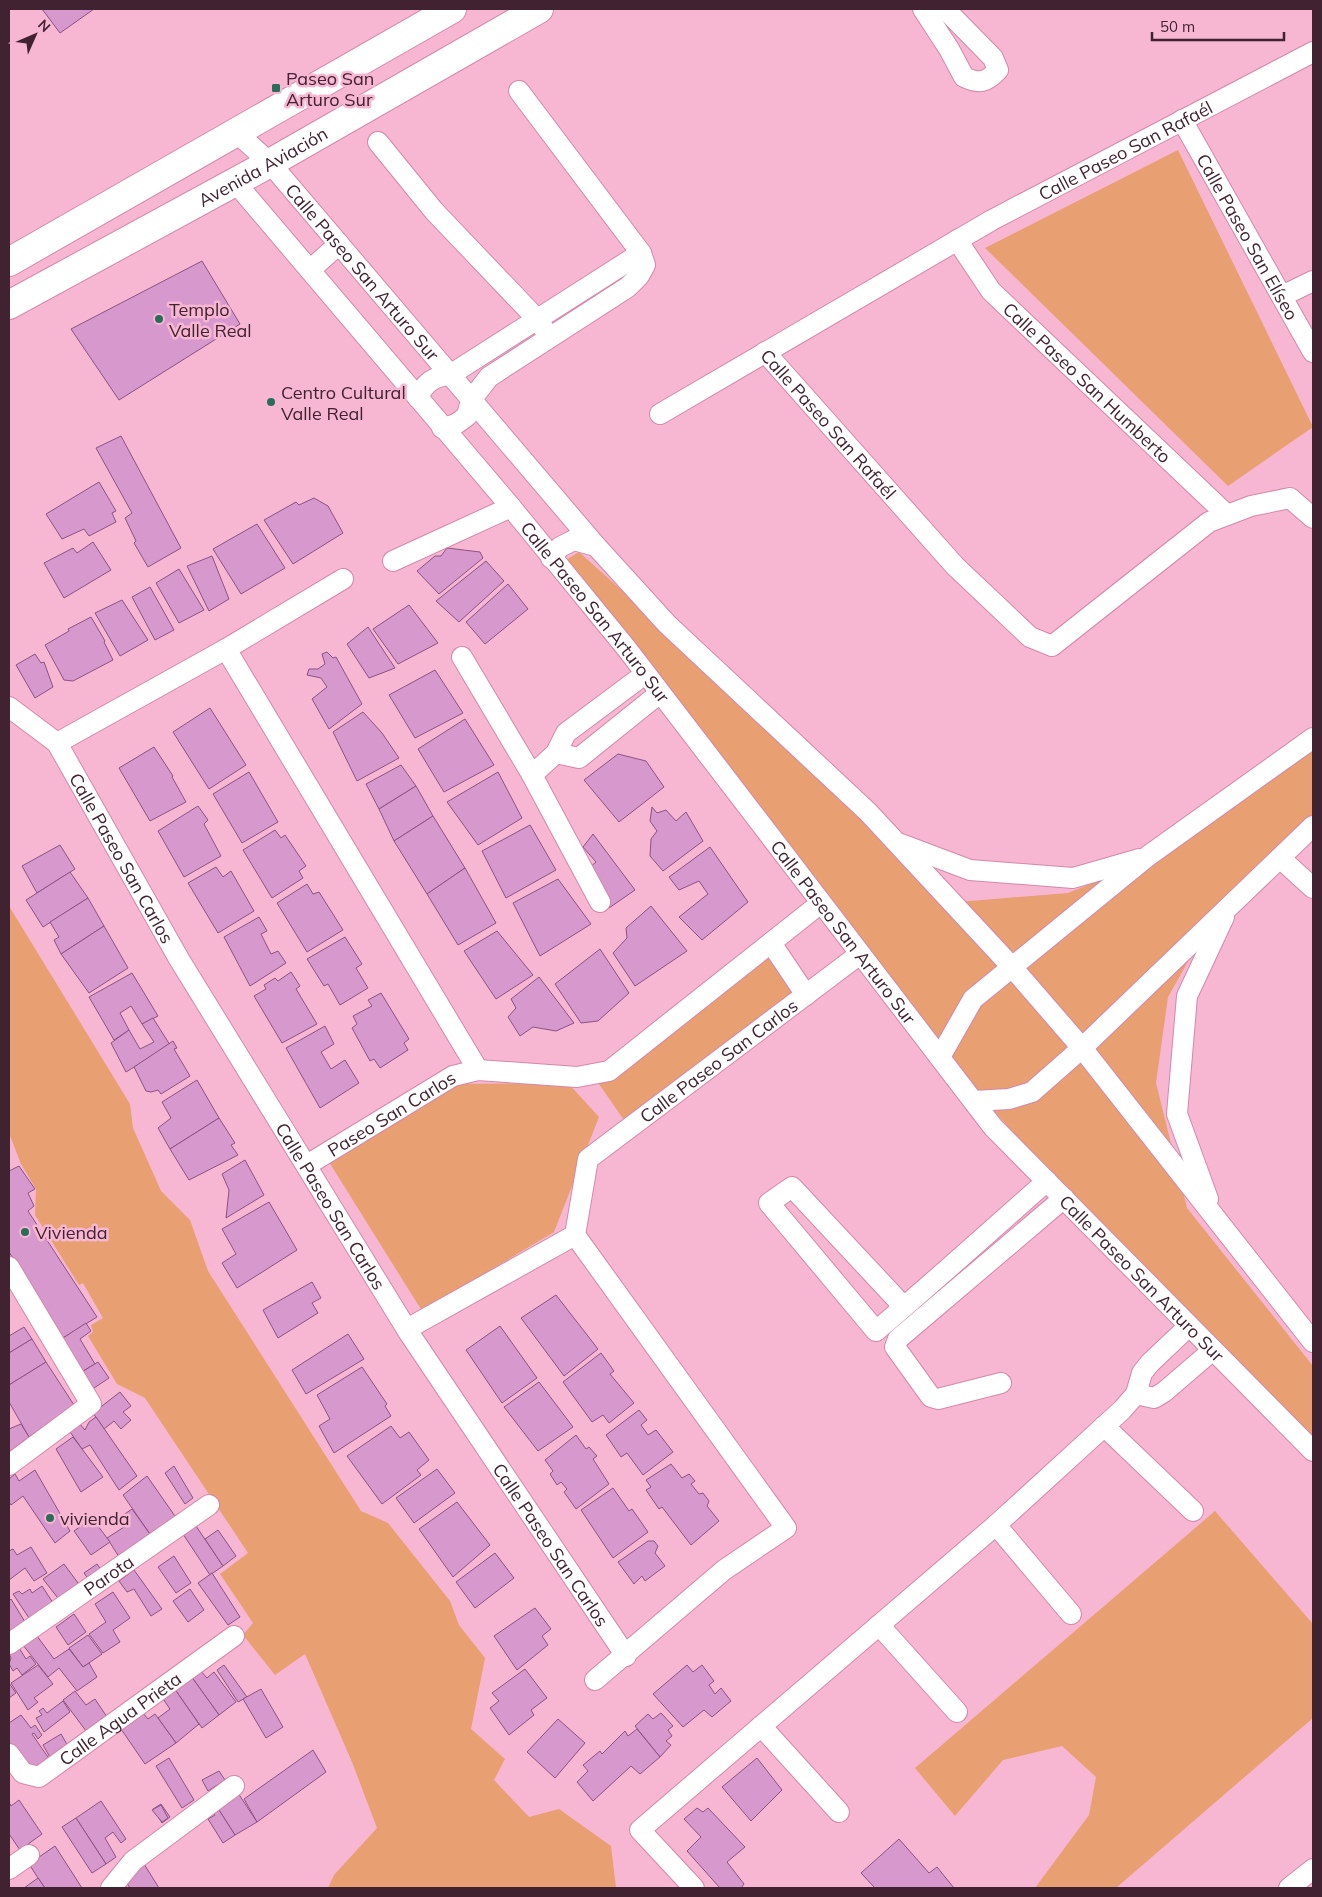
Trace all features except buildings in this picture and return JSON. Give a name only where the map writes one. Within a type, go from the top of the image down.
[{"type":"main road","points":[[9,262],[452,9]]},
{"type":"main road","name":"Avenida Aviación","points":[[9,305],[270,163],[539,9]]},
{"type":"street","points":[[923,9],[949,49],[964,77],[978,83],[989,80],[998,70],[994,58],[945,9]]},
{"type":"street","name":"Calle Paseo San Rafaél","points":[[1313,52],[957,240],[765,352],[955,566],[1030,637],[1052,646],[1209,522],[1251,506],[1290,498],[1313,518]]},
{"type":"street","points":[[442,428],[456,424],[467,416],[472,400],[489,377],[628,287],[639,276],[645,265],[641,253],[519,92]]},
{"type":"street","name":"Calle Paseo San Elíseo","points":[[1182,120],[1313,352]]},
{"type":"street","name":"Calle Paseo San Arturo Sur","points":[[236,132],[270,163],[596,546],[667,624],[868,812],[1012,967],[1082,1048],[1313,1342]]},
{"type":"street","points":[[378,142],[434,211],[537,319],[549,337]]},
{"type":"street","name":"Calle Paseo San Arturo Sur","points":[[234,182],[511,507],[660,693],[993,1127],[1313,1451]]},
{"type":"street","name":"Calle Paseo San Humberto","points":[[957,240],[991,291],[1227,515]]},
{"type":"street","points":[[310,270],[339,244]]},
{"type":"street","points":[[418,398],[422,389],[430,381],[439,376],[450,375],[641,253]]},
{"type":"street","points":[[1282,296],[1313,282]]},
{"type":"street","points":[[660,414],[765,352]]},
{"type":"street","points":[[393,561],[511,507]]},
{"type":"street","points":[[551,558],[560,547],[574,540],[596,546]]},
{"type":"street","points":[[57,743],[226,649],[343,579]]},
{"type":"street","points":[[226,649],[478,1070],[577,1077],[609,1071],[821,903]]},
{"type":"street","points":[[462,657],[532,775],[600,902]]},
{"type":"street","points":[[532,775],[556,753],[566,733],[645,674]]},
{"type":"street","points":[[556,753],[579,758],[660,693]]},
{"type":"street","name":"Calle Paseo San Carlos","points":[[9,708],[57,743],[180,959],[407,1329],[626,1656]]},
{"type":"street","points":[[940,1057],[973,999],[1148,856],[1313,738]]},
{"type":"street","points":[[974,1101],[1009,1099],[1032,1092],[1082,1048],[1280,858],[1309,838]]},
{"type":"street","points":[[896,842],[970,870],[1073,878],[1148,856]]},
{"type":"street","points":[[1280,858],[1313,888]]},
{"type":"street","points":[[1214,1215],[1177,1114],[1187,996],[1229,907]]},
{"type":"street","points":[[771,943],[806,995]]},
{"type":"street","name":"Calle Paseo San Carlos","points":[[575,1235],[588,1159],[860,954]]},
{"type":"street","name":"Paseo San Carlos","points":[[307,1165],[453,1076],[478,1070]]},
{"type":"street","points":[[904,1307],[792,1187],[769,1203],[876,1331],[904,1307],[1047,1181]]},
{"type":"street","points":[[1001,1383],[938,1400],[931,1397],[895,1347],[898,1338],[1064,1198]]},
{"type":"street","points":[[407,1329],[575,1235],[786,1528],[724,1570],[626,1656],[595,1680]]},
{"type":"street","points":[[9,1267],[91,1404],[9,1465]]},
{"type":"street","points":[[694,1888],[640,1830],[996,1525],[1104,1426],[1136,1394],[1142,1373],[1146,1368],[1189,1326]]},
{"type":"street","points":[[1136,1394],[1154,1398],[1214,1350]]},
{"type":"street","points":[[1104,1426],[1193,1511]]},
{"type":"street","name":"Parota","points":[[9,1644],[209,1505]]},
{"type":"street","points":[[996,1525],[1072,1614]]},
{"type":"street","points":[[879,1625],[956,1712]]},
{"type":"street","name":"Calle Agua Prieta","points":[[9,1754],[23,1773],[39,1777],[234,1636]]},
{"type":"street","points":[[761,1726],[839,1812]]},
{"type":"street","points":[[111,1888],[133,1861],[234,1786]]},
{"type":"street","points":[[9,1869],[29,1856]]},
{"type":"street","points":[[1288,1888],[1313,1869]]},
{"type":"shaded area","points":[[1178,150],[1313,427],[1228,486],[985,248]]},
{"type":"shaded area","points":[[579,552],[813,767],[946,903],[1068,893],[1155,858],[1313,744],[1313,818],[1217,910],[1168,997],[1156,1083],[1187,1208],[1313,1366],[1313,1446],[1050,1176],[979,1093],[561,563]]},
{"type":"shaded area","points":[[9,906],[130,1104],[133,1128],[161,1191],[190,1220],[208,1271],[361,1511],[388,1523],[450,1601],[459,1625],[485,1658],[471,1729],[505,1759],[494,1780],[529,1817],[559,1809],[611,1846],[616,1888],[328,1888],[334,1875],[377,1828],[352,1762],[305,1654],[275,1675],[243,1635],[253,1623],[220,1574],[248,1553],[145,1398],[117,1384],[88,1336],[93,1332],[91,1325],[103,1318],[83,1283],[79,1285],[35,1215],[36,1189],[21,1164],[9,1133]]},
{"type":"shaded area","points":[[771,948],[803,993],[624,1120],[594,1077]]},
{"type":"shaded area","points":[[568,1083],[599,1117],[554,1232],[422,1311],[329,1162],[448,1084]]},
{"type":"shaded area","points":[[1215,1511],[1313,1624],[1313,1718],[1116,1888],[1035,1888],[1089,1815],[1096,1777],[1062,1746],[1003,1760],[955,1816],[915,1768]]},
{"type":"place","name":"Paseo San Arturo Sur","points":[[276,88]]},
{"type":"place","name":"Templo Valle Real","points":[[159,319]]},
{"type":"place","name":"Centro Cultural Valle Real","points":[[271,402]]},
{"type":"place","name":"Vivienda","points":[[25,1232]]},
{"type":"place","name":"vivienda","points":[[50,1518]]}]
